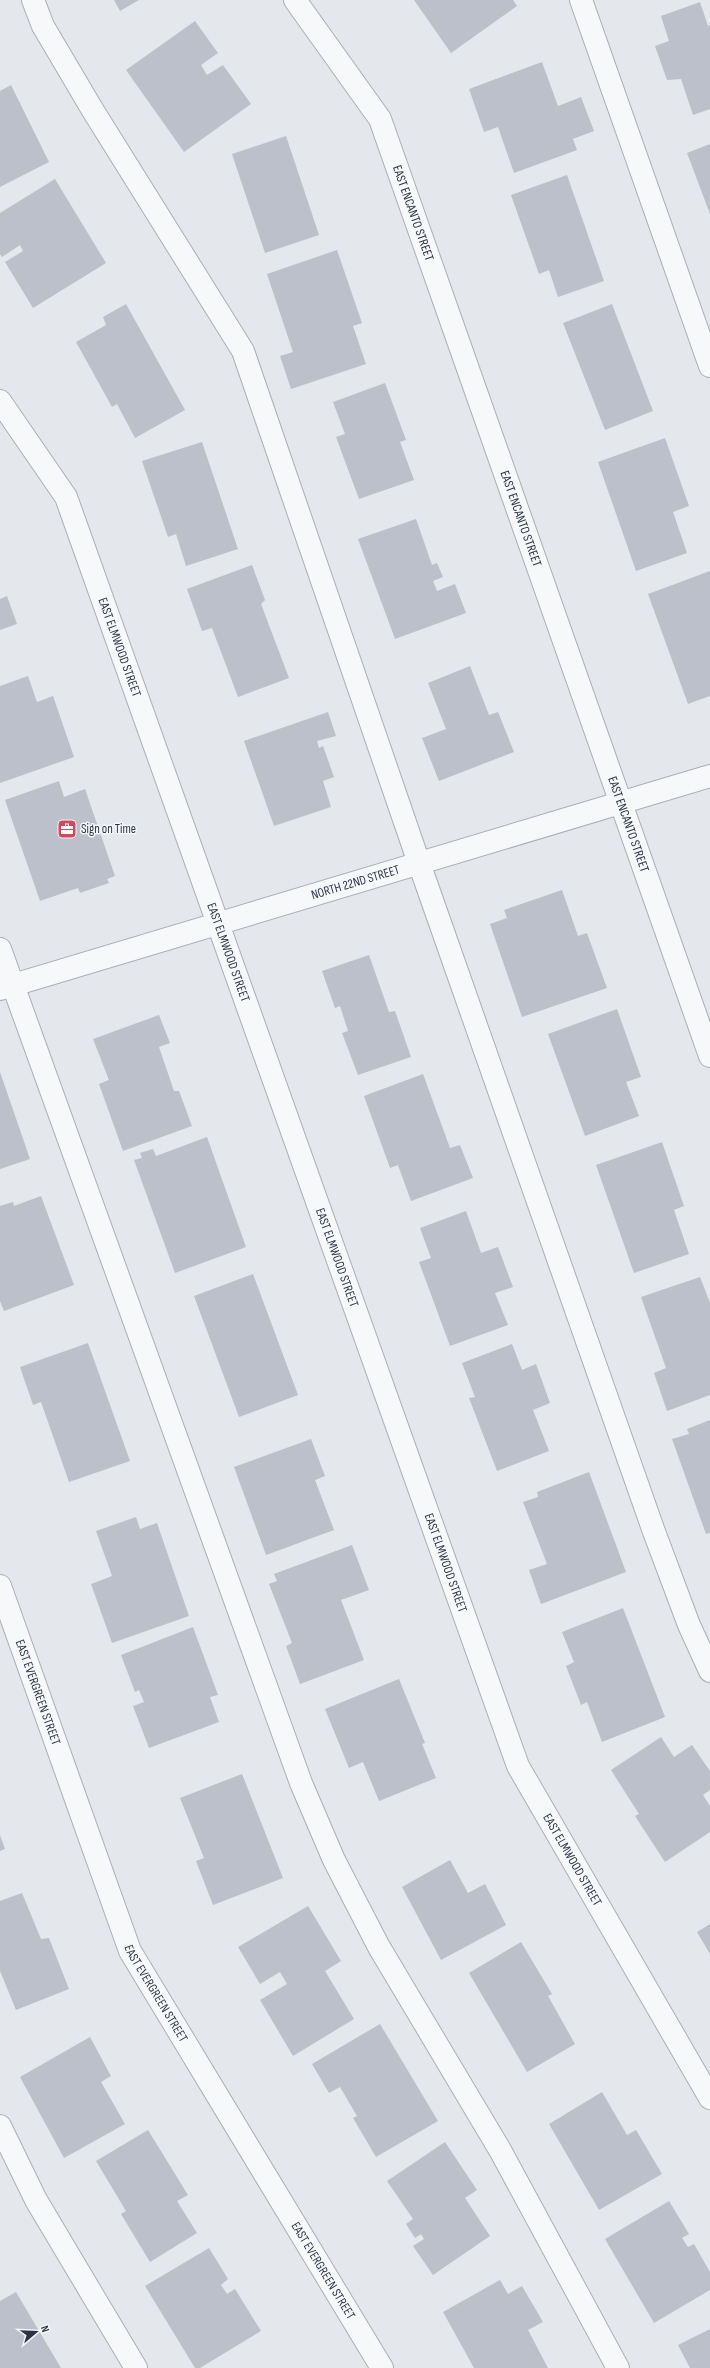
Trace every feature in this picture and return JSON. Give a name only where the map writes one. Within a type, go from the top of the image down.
[{"type":"street","points":[[33,0],[43,26],[92,109],[243,351],[419,863],[653,1529],[689,1625],[710,1671]]},
{"type":"street","name":"EAST ENCANTO STREET","points":[[295,0],[380,120],[710,1056]]},
{"type":"street","points":[[581,0],[710,366]]},
{"type":"street","name":"EAST ELMWOOD STREET","points":[[0,401],[66,497],[518,1766],[710,2098]]},
{"type":"street","name":"NORTH 22ND STREET","points":[[6,987],[710,776]]},
{"type":"street","points":[[0,949],[6,987],[37,1048],[301,1783],[334,1860],[409,1999],[500,2150],[618,2368]]},
{"type":"street","name":"EAST EVERGREEN STREET","points":[[0,1586],[130,1951],[382,2368]]},
{"type":"street","points":[[0,2126],[36,2200],[136,2368]]},
{"type":"building","points":[[114,0],[139,0],[120,11]]},
{"type":"building","points":[[414,0],[513,0],[517,6],[451,53]]},
{"type":"building","points":[[700,2],[708,26],[710,25],[710,109],[693,115],[681,79],[667,80],[655,46],[669,41],[661,16]]},
{"type":"building","points":[[195,21],[218,53],[201,65],[207,75],[223,65],[251,104],[184,152],[126,70]]},
{"type":"building","points":[[542,62],[558,106],[581,97],[594,131],[573,139],[577,150],[514,173],[498,127],[484,132],[469,89]]},
{"type":"building","points":[[11,85],[49,162],[0,187],[0,91]]},
{"type":"building","points":[[286,136],[319,235],[265,253],[232,154]]},
{"type":"building","points":[[710,144],[710,214],[687,153]]},
{"type":"building","points":[[567,175],[604,281],[558,297],[549,270],[539,274],[511,195]]},
{"type":"building","points":[[55,179],[106,263],[33,308],[5,262],[23,251],[20,245],[2,257],[0,254],[0,213]]},
{"type":"building","points":[[337,250],[362,323],[353,326],[366,364],[291,389],[280,356],[293,352],[267,274]]},
{"type":"building","points":[[126,304],[185,410],[135,438],[117,404],[112,407],[76,342],[106,325],[103,317]]},
{"type":"building","points":[[612,304],[653,411],[605,430],[563,323]]},
{"type":"building","points":[[385,383],[406,440],[400,442],[414,480],[359,499],[336,437],[345,434],[333,402]]},
{"type":"building","points":[[665,438],[689,506],[673,512],[687,553],[636,571],[598,462]]},
{"type":"building","points":[[202,442],[238,549],[186,566],[176,534],[168,537],[142,461]]},
{"type":"building","points":[[416,519],[432,565],[437,563],[443,577],[433,581],[437,591],[455,584],[466,613],[395,639],[358,539]]},
{"type":"building","points":[[252,565],[265,600],[261,604],[289,678],[238,697],[212,628],[202,631],[187,589]]},
{"type":"building","points":[[710,571],[710,696],[688,704],[648,594]]},
{"type":"building","points":[[7,596],[17,624],[0,630],[0,599]]},
{"type":"building","points":[[470,666],[489,715],[498,712],[514,752],[439,781],[422,738],[446,729],[428,683]]},
{"type":"building","points":[[28,676],[37,702],[53,696],[74,757],[0,783],[0,686]]},
{"type":"building","points":[[328,712],[336,736],[317,741],[319,748],[323,746],[334,777],[323,781],[331,807],[274,826],[244,741]]},
{"type":"building","points":[[59,781],[64,797],[85,789],[115,876],[107,879],[109,883],[80,893],[78,888],[40,901],[5,800]]},
{"type":"building","points":[[562,890],[578,936],[587,933],[607,988],[522,1017],[490,924],[507,918],[504,910]]},
{"type":"building","points":[[369,955],[389,1012],[395,1011],[411,1057],[358,1075],[342,1033],[348,1031],[340,1006],[335,1008],[322,971]]},
{"type":"building","points":[[617,1009],[641,1077],[626,1082],[639,1116],[585,1136],[548,1034]]},
{"type":"building","points":[[159,1015],[170,1043],[159,1047],[174,1091],[179,1091],[192,1126],[123,1151],[99,1084],[109,1080],[93,1039]]},
{"type":"building","points":[[0,1072],[30,1159],[0,1169]]},
{"type":"building","points":[[423,1074],[450,1148],[460,1145],[473,1178],[411,1201],[398,1165],[390,1168],[364,1096]]},
{"type":"building","points":[[207,1137],[246,1247],[175,1273],[134,1160],[142,1158],[140,1153],[153,1149],[156,1156]]},
{"type":"building","points":[[662,1142],[684,1206],[674,1210],[689,1254],[634,1273],[596,1165]]},
{"type":"building","points":[[41,1196],[74,1285],[4,1311],[0,1301],[0,1206],[13,1202],[14,1206]]},
{"type":"building","points":[[466,1211],[481,1253],[498,1247],[513,1287],[495,1293],[508,1325],[450,1346],[419,1262],[431,1258],[420,1228]]},
{"type":"building","points":[[253,1274],[298,1395],[239,1417],[194,1296]]},
{"type":"building","points":[[700,1277],[710,1303],[710,1395],[667,1411],[654,1373],[666,1368],[641,1297]]},
{"type":"building","points":[[88,1343],[130,1461],[69,1482],[41,1402],[33,1405],[20,1367]]},
{"type":"building","points":[[512,1344],[522,1370],[536,1364],[550,1403],[533,1410],[549,1451],[497,1471],[469,1398],[475,1397],[462,1363]]},
{"type":"building","points":[[710,1420],[710,1533],[706,1534],[672,1439],[689,1434],[687,1429]]},
{"type":"building","points":[[311,1439],[325,1476],[315,1480],[334,1530],[266,1555],[234,1467]]},
{"type":"building","points":[[589,1472],[626,1572],[541,1604],[529,1570],[547,1564],[523,1502],[538,1497],[537,1492]]},
{"type":"building","points":[[136,1517],[140,1529],[157,1523],[189,1616],[112,1643],[91,1584],[112,1576],[96,1531]]},
{"type":"building","points":[[352,1545],[369,1590],[341,1600],[364,1660],[300,1684],[286,1646],[292,1643],[269,1584],[277,1581],[274,1574]]},
{"type":"building","points":[[623,1608],[665,1717],[602,1742],[587,1702],[581,1705],[566,1666],[574,1662],[562,1632]]},
{"type":"building","points":[[193,1627],[218,1695],[210,1697],[219,1722],[149,1748],[133,1706],[144,1702],[139,1690],[135,1692],[121,1655]]},
{"type":"building","points":[[399,1679],[425,1743],[422,1744],[436,1778],[379,1801],[363,1762],[349,1768],[325,1709]]},
{"type":"building","points":[[661,1737],[674,1757],[692,1745],[710,1771],[710,1790],[703,1795],[710,1806],[710,1832],[665,1862],[635,1816],[639,1814],[611,1770]]},
{"type":"building","points":[[242,1774],[283,1878],[213,1905],[196,1861],[204,1858],[180,1798]]},
{"type":"building","points":[[0,1835],[5,1849],[0,1851]]},
{"type":"building","points":[[450,1860],[468,1893],[485,1884],[506,1925],[441,1960],[402,1887]]},
{"type":"building","points":[[22,1893],[41,1939],[49,1938],[69,1989],[16,2010],[0,1971],[0,1901]]},
{"type":"building","points":[[308,1906],[341,1961],[325,1971],[354,2019],[293,2056],[260,2000],[287,1984],[280,1972],[260,1984],[238,1947]]},
{"type":"building","points":[[710,1924],[710,1954],[697,1932]]},
{"type":"building","points":[[521,1942],[552,1994],[548,1996],[575,2044],[527,2072],[469,1973]]},
{"type":"building","points":[[380,2024],[438,2121],[376,2157],[353,2118],[357,2116],[340,2087],[329,2093],[312,2064]]},
{"type":"building","points":[[90,2037],[111,2076],[101,2082],[125,2124],[64,2158],[20,2077]]},
{"type":"building","points":[[602,2092],[627,2135],[636,2130],[662,2174],[599,2210],[549,2124]]},
{"type":"building","points":[[148,2130],[188,2195],[177,2201],[197,2233],[150,2262],[121,2214],[126,2211],[96,2161]]},
{"type":"building","points":[[445,2142],[477,2190],[465,2198],[490,2236],[433,2275],[413,2246],[424,2239],[421,2234],[415,2238],[406,2224],[413,2219],[387,2181]]},
{"type":"building","points":[[669,2201],[689,2234],[682,2238],[688,2247],[694,2244],[710,2272],[710,2290],[654,2323],[605,2239]]},
{"type":"building","points":[[209,2248],[228,2279],[221,2285],[227,2294],[235,2289],[261,2331],[200,2368],[195,2368],[145,2286]]},
{"type":"building","points":[[500,2280],[508,2294],[522,2286],[543,2322],[528,2330],[548,2368],[474,2368],[443,2312]]},
{"type":"building","points":[[16,2292],[61,2368],[0,2368],[0,2301]]},
{"type":"building","points":[[710,2329],[710,2368],[690,2368],[678,2345]]},
{"type":"place","name":"Sign on Time","points":[[67,829]]}]
